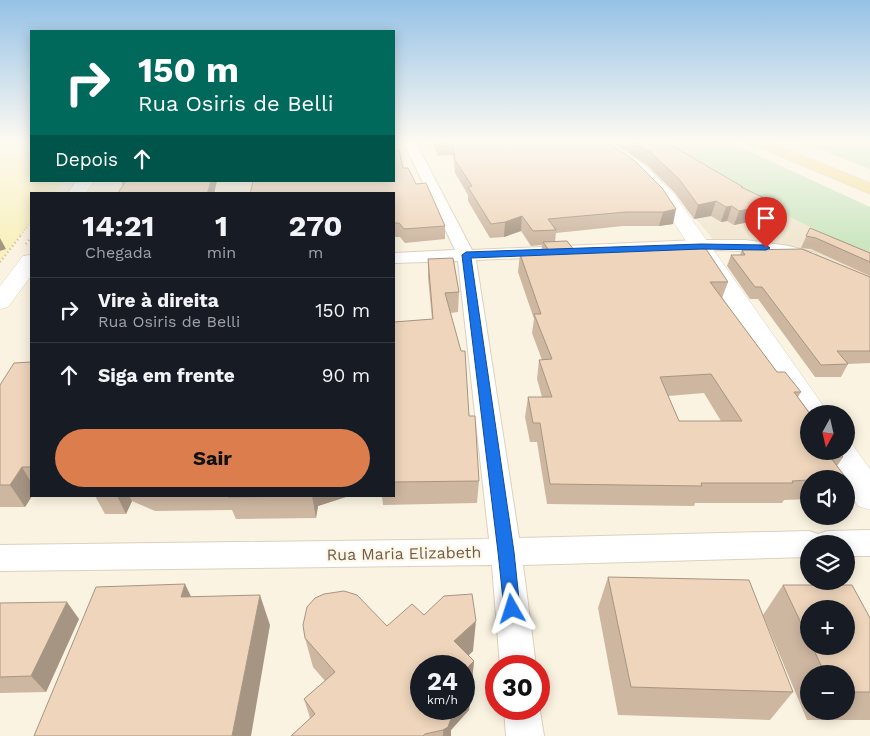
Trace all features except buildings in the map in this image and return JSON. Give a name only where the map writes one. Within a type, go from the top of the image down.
[{"type":"main road","points":[[644,175],[667,198],[808,405]]},
{"type":"main road","points":[[838,175],[870,189]]},
{"type":"main road","points":[[0,302],[28,270]]},
{"type":"main road","points":[[846,460],[870,496]]},
{"type":"street","points":[[426,175],[466,255],[506,552],[517,655]]},
{"type":"street","points":[[395,258],[701,246],[784,250],[828,265]]},
{"type":"street","points":[[855,543],[870,543]]},
{"type":"street","name":"Rua Maria Elizabeth","points":[[0,558],[506,552],[800,544]]},
{"type":"street","points":[[523,720],[525,736]]},
{"type":"path","points":[[0,262],[30,223]]},
{"type":"shaded area","points":[[653,175],[707,175],[870,257],[870,283],[717,244],[668,185]]},
{"type":"green space","points":[[707,175],[801,175],[870,207],[870,257]]},
{"type":"sand","points":[[0,175],[30,175],[30,182],[63,182],[56,192],[30,192],[30,223],[0,262]]},
{"type":"route","points":[[512,609],[466,255],[701,246],[766,248]]}]
